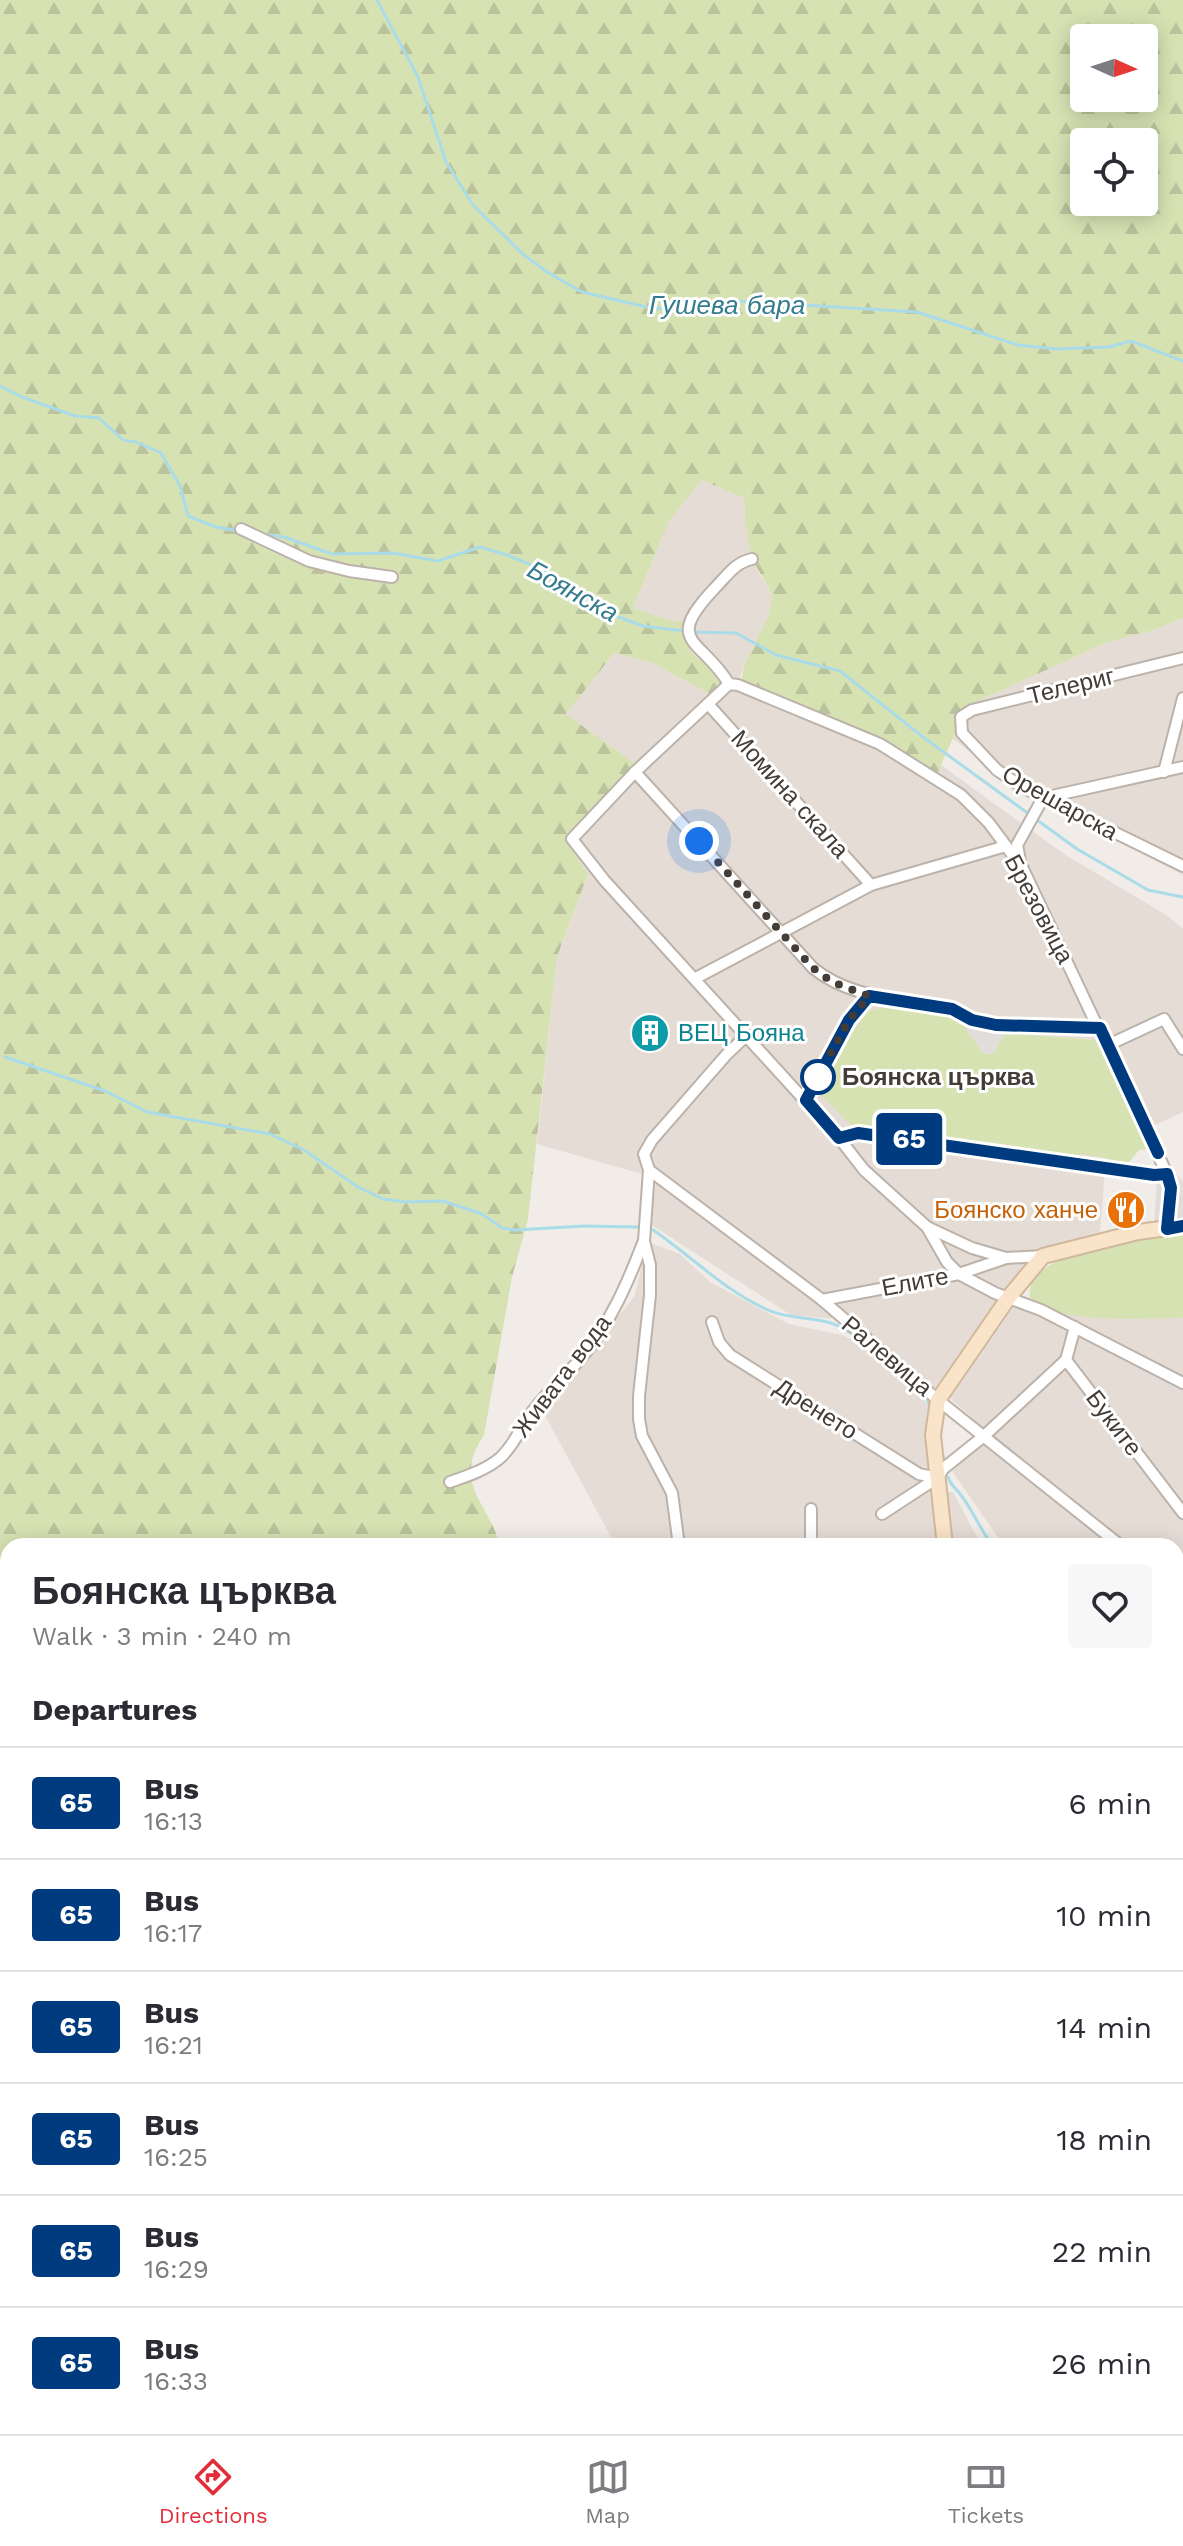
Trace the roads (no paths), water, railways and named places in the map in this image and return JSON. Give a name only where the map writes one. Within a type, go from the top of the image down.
[{"type":"main road","points":[[944,1538],[933,1435],[938,1400],[1009,1297],[1043,1256],[1138,1232],[1183,1226]]},
{"type":"street","points":[[241,529],[309,561],[392,577]]},
{"type":"street","points":[[752,559],[738,562],[690,617],[690,637],[694,645],[716,663],[729,684],[635,772],[572,839],[605,881],[806,1100],[864,1170],[927,1227],[972,1248],[1006,1258],[1043,1256]]},
{"type":"street","name":"Телериг","points":[[961,717],[972,710],[1183,658]]},
{"type":"street","name":"Брезовица","points":[[729,684],[880,744],[961,795],[989,823],[1023,869],[1167,1174],[1171,1188],[1167,1229]]},
{"type":"street","points":[[1164,772],[1183,698]]},
{"type":"street","name":"Момина скала","points":[[708,704],[871,885]]},
{"type":"street","name":"Орешарска","points":[[961,717],[962,733],[997,770],[1043,798],[1183,866]]},
{"type":"street","points":[[1023,869],[1017,845],[1043,798],[1183,767]]},
{"type":"street","points":[[635,772],[823,976],[869,996],[952,1009],[972,1020],[996,1025],[1100,1028]]},
{"type":"street","points":[[696,978],[871,885],[1006,846]]},
{"type":"street","points":[[806,1100],[849,1020],[869,996]]},
{"type":"street","points":[[1108,1045],[1164,1019],[1183,1049]]},
{"type":"street","points":[[678,1538],[672,1493],[642,1436],[639,1419],[650,1295],[650,1265],[644,1241],[649,1170],[644,1157],[645,1148],[747,1035]]},
{"type":"street","points":[[839,1138],[858,1133],[869,1134],[1154,1175],[1167,1174]]},
{"type":"street","name":"Ралевица","points":[[649,1170],[822,1300],[938,1400],[1111,1538]]},
{"type":"street","points":[[927,1227],[947,1262],[959,1274],[1075,1327],[1183,1383]]},
{"type":"street","name":"Живата вода","points":[[450,1482],[477,1472],[507,1451],[550,1389],[583,1356],[624,1292],[644,1241]]},
{"type":"street","name":"Елите","points":[[822,1300],[959,1274],[1006,1258]]},
{"type":"street","name":"Дренето","points":[[712,1322],[719,1342],[730,1355],[919,1474],[937,1478]]},
{"type":"street","points":[[882,1514],[937,1478],[944,1468],[984,1436],[1066,1360],[1075,1327]]},
{"type":"street","name":"Буките","points":[[1066,1360],[1181,1508]]},
{"type":"street","points":[[811,1509],[811,1538]]},
{"type":"waterway","name":"Гушева бара","points":[[377,0],[418,77],[446,162],[473,205],[524,255],[582,292],[651,308],[702,310],[736,301],[917,312],[1018,345],[1055,349],[1109,347],[1131,341],[1183,361]]},
{"type":"waterway","name":"Боянска","points":[[0,386],[75,416],[99,418],[123,440],[161,453],[180,486],[188,516],[216,527],[239,531]]},
{"type":"waterway","name":"Боянска","points":[[263,534],[284,537],[332,554],[392,553],[438,561],[480,547],[553,574],[586,600],[613,615],[643,626],[685,631]]},
{"type":"waterway","name":"Боянска","points":[[692,632],[736,633],[776,655],[840,671],[923,737],[1077,849],[1148,890],[1183,897]]},
{"type":"waterway","points":[[5,1057],[105,1091],[147,1112],[270,1134],[304,1150],[358,1187],[383,1199],[443,1201],[482,1214],[502,1228],[515,1230],[638,1227]]},
{"type":"waterway","points":[[653,1230],[752,1302],[782,1315],[836,1325],[870,1348]]},
{"type":"waterway","points":[[927,1396],[929,1405]]},
{"type":"waterway","points":[[942,1453],[944,1461]]},
{"type":"waterway","points":[[948,1477],[987,1538]]},
{"type":"place","name":"ВЕЦ Бояна","points":[[650,1033]]},
{"type":"place","name":"Боянска църква","points":[[818,1077]]},
{"type":"place","name":"Боянско ханче","points":[[1126,1210]]}]
